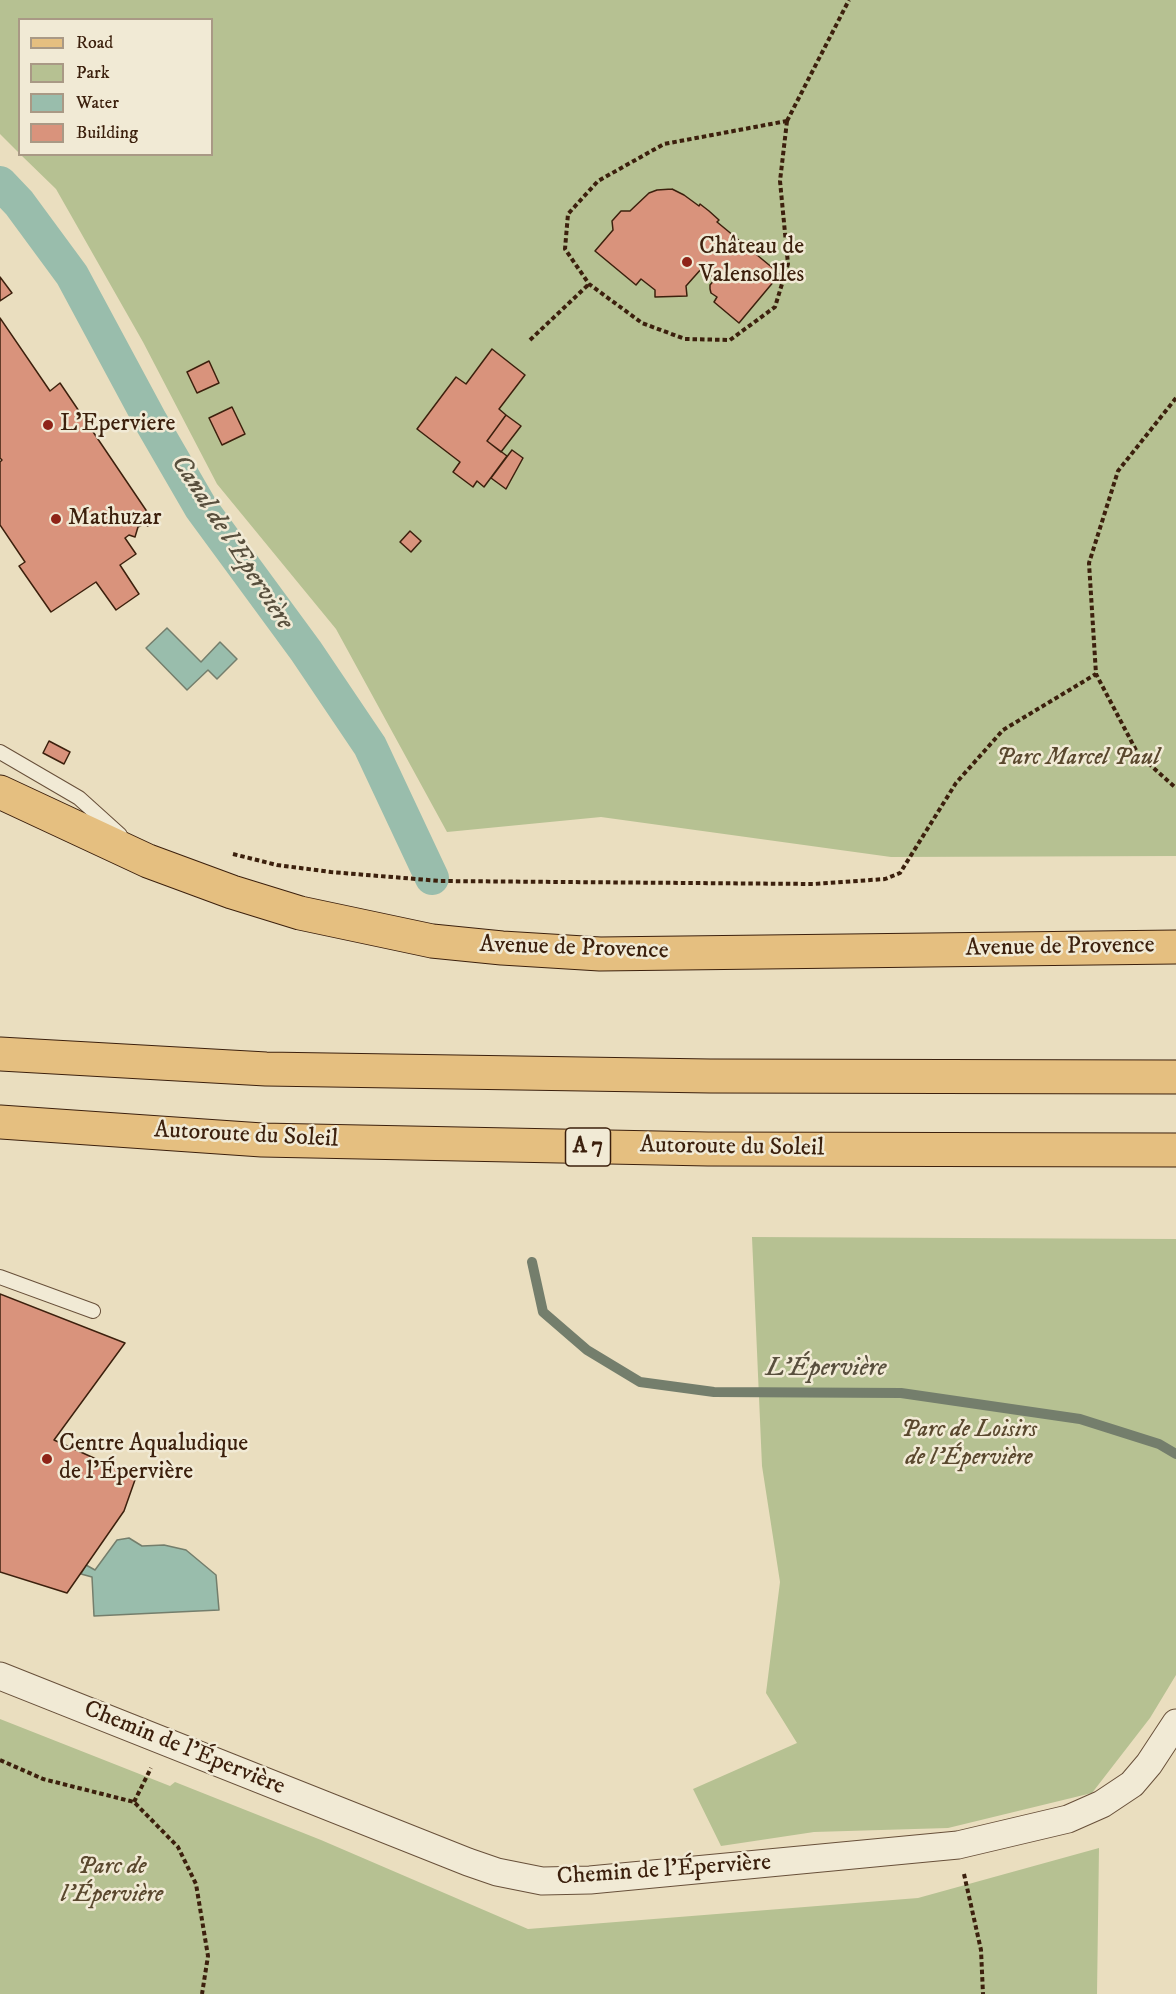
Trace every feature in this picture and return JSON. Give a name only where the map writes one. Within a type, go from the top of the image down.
[{"type":"main road","name":"Avenue de Provence","points":[[0,792],[148,861],[232,892],[300,913],[432,941],[600,954],[1176,946]]},
{"type":"main road","points":[[0,1054],[278,1070],[710,1077],[1176,1077]]},
{"type":"main road","name":"Autoroute du Soleil","points":[[0,1122],[285,1140],[708,1149],[1176,1150]]},
{"type":"street","name":"Chemin de l'Épervière","points":[[0,1677],[458,1858],[497,1872],[542,1881],[590,1880],[958,1845],[1068,1819],[1102,1804],[1132,1785],[1176,1723]]},
{"type":"lane","points":[[0,752],[79,798],[148,861]]},
{"type":"lane","points":[[0,1277],[93,1311]]},
{"type":"path","points":[[787,121],[664,144],[598,181],[568,214],[565,249],[589,284],[642,323],[685,339],[730,340],[775,307],[788,264],[780,181],[787,121],[849,0]]},
{"type":"path","points":[[530,340],[589,284]]},
{"type":"path","points":[[1176,398],[1118,471],[1089,563],[1096,674],[1138,754],[1176,788]]},
{"type":"path","points":[[226,853],[299,868],[440,881],[814,884],[885,879],[900,873],[956,783],[1003,730],[1096,674]]},
{"type":"path","points":[[134,1802],[153,1764],[161,1740]]},
{"type":"path","points":[[0,1760],[43,1779],[134,1802],[178,1847],[196,1884],[208,1956],[202,1994]]},
{"type":"path","points":[[958,1845],[981,1950],[982,1994]]},
{"type":"green space","name":"Parc Marcel Paul","points":[[0,0],[1176,0],[1176,856],[891,857],[601,817],[447,832],[336,629],[217,484],[143,342],[56,189],[22,156],[213,156],[213,18],[18,18],[18,152],[0,134]]},
{"type":"green space","name":"Parc de Loisirs de l'Épervière","points":[[752,1237],[1176,1239],[1176,1675],[1150,1718],[1092,1793],[948,1828],[814,1832],[721,1846],[693,1789],[797,1743],[766,1693],[780,1582],[762,1466]]},
{"type":"green space","name":"Parc de l'Épervière","points":[[0,1719],[170,1786],[175,1782],[321,1840],[528,1929],[918,1898],[1099,1848],[1097,1994],[0,1994]]},
{"type":"water","points":[[167,628],[201,662],[220,642],[237,659],[217,679],[208,670],[187,690],[146,648]]},
{"type":"water","points":[[129,1538],[142,1546],[164,1545],[186,1550],[216,1575],[219,1610],[94,1616],[92,1577],[81,1574],[86,1565],[95,1570],[117,1540]]},
{"type":"building","name":"Château de Valensolles","points":[[672,189],[709,211],[719,220],[717,222],[780,274],[739,323],[714,302],[717,297],[711,293],[710,285],[715,279],[702,268],[686,286],[687,296],[655,297],[655,290],[641,279],[636,285],[595,251],[613,230],[612,221],[621,211],[630,211],[649,193]]},
{"type":"building","points":[[0,277],[12,293],[0,301]]},
{"type":"building","points":[[0,318],[50,391],[60,383],[152,519],[148,526],[144,524],[138,527],[135,537],[129,535],[125,538],[136,554],[120,565],[139,594],[116,610],[96,582],[51,612],[19,566],[25,562],[0,525],[0,462],[2,460],[0,458]]},
{"type":"building","points":[[492,349],[525,375],[499,409],[506,415],[487,441],[507,456],[484,487],[477,481],[473,487],[453,472],[460,462],[417,429],[456,377],[466,384]]},
{"type":"building","points":[[209,361],[219,383],[197,393],[187,372]]},
{"type":"building","points":[[232,407],[245,434],[222,445],[209,418]]},
{"type":"building","points":[[506,415],[521,426],[501,452],[487,441]]},
{"type":"building","points":[[512,450],[523,458],[506,489],[491,478]]},
{"type":"building","points":[[410,531],[421,541],[411,552],[400,542]]},
{"type":"building","points":[[49,741],[70,752],[64,764],[43,753]]},
{"type":"building","name":"Centre Aqualudique de l'Épervière","points":[[0,1294],[125,1343],[54,1440],[136,1477],[124,1511],[67,1593],[0,1572]]},
{"type":"waterway","name":"Canal de l'Epervière","points":[[0,183],[19,203],[72,275],[150,420],[201,508],[306,651],[370,746],[432,878]]},
{"type":"waterway","name":"L'Épervière","points":[[532,1262],[543,1312],[587,1350],[640,1382],[714,1392],[901,1393],[1080,1419],[1159,1444],[1176,1454]]},
{"type":"place","name":"Château de Valensolles","points":[[687,262]]},
{"type":"place","name":"L’Eperviere","points":[[48,425]]},
{"type":"place","name":"Mathuzar","points":[[56,519]]},
{"type":"place","name":"Centre Aqualudique de l'Épervière","points":[[47,1459]]}]
